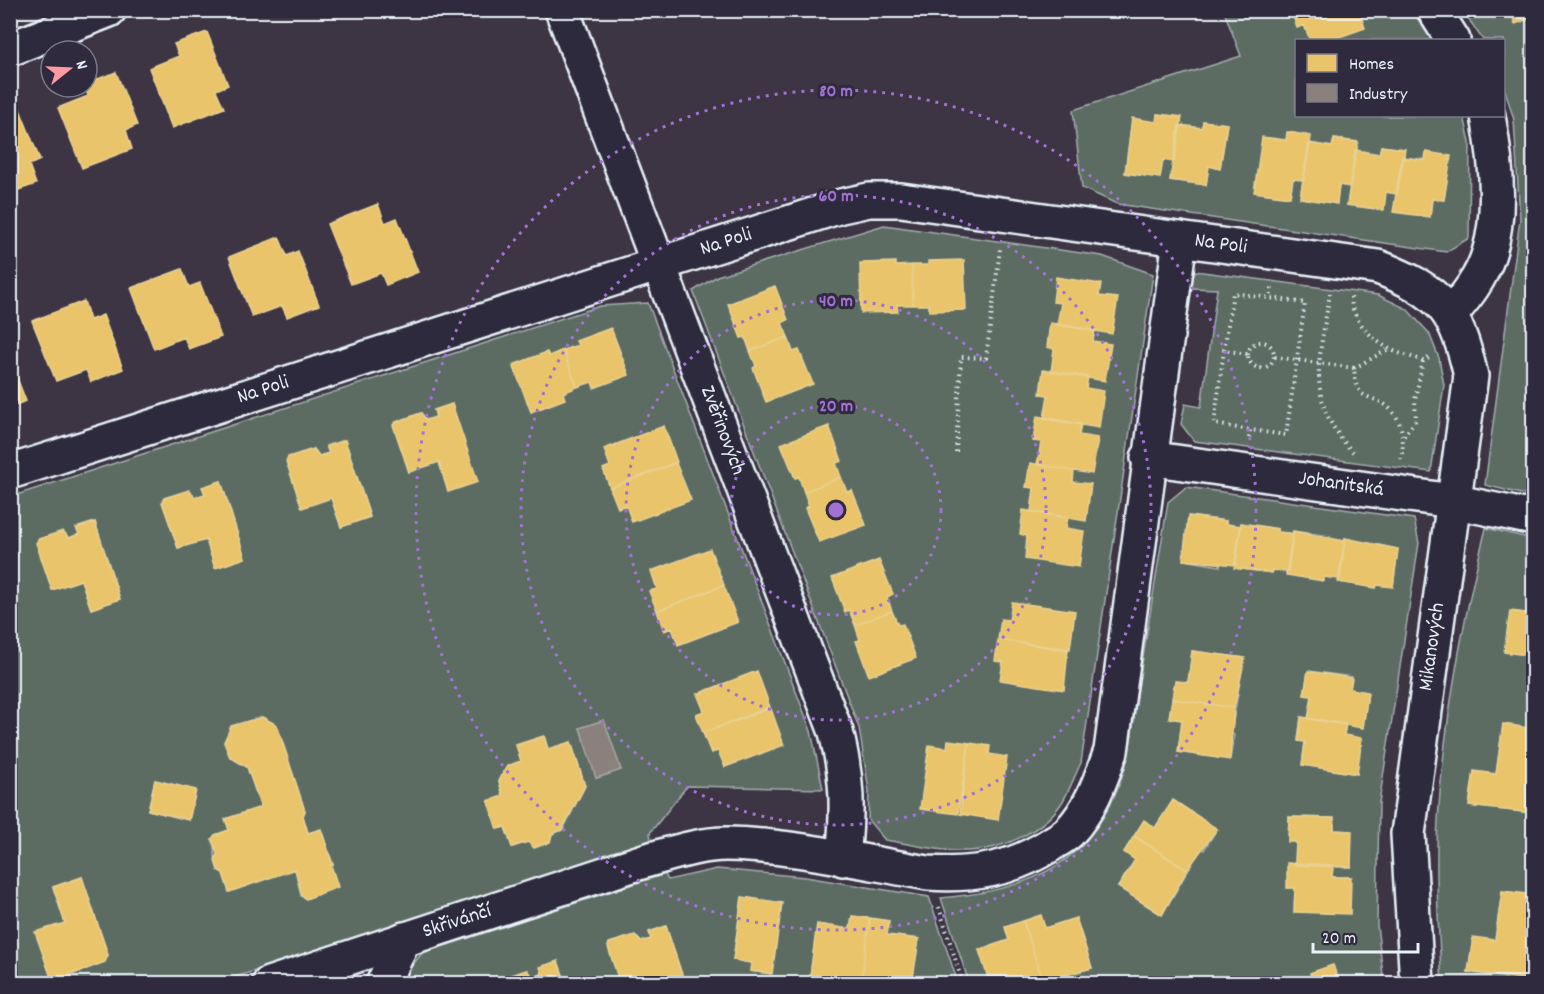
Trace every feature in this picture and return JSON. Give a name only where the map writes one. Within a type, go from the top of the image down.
[{"type":"street","points":[[10,49],[109,10]]},
{"type":"street","name":"Zvěřinových","points":[[562,10],[836,732],[846,770],[848,816],[843,859]]},
{"type":"street","points":[[1434,10],[1452,39]]},
{"type":"street","points":[[1450,315],[1472,290],[1489,254],[1495,217],[1495,161],[1488,117]]},
{"type":"street","name":"Na Poli","points":[[10,472],[430,340],[659,262],[841,206],[869,200],[901,200],[1378,267],[1411,280],[1443,303],[1450,315]]},
{"type":"street","name":"Skřivánčí","points":[[269,984],[644,861],[724,844],[954,875],[993,871],[1030,858],[1069,833],[1096,793],[1111,751],[1148,458],[1179,239]]},
{"type":"street","name":"Mikanových","points":[[1417,984],[1408,834],[1471,376],[1462,336],[1450,315]]},
{"type":"street","name":"Johanitská","points":[[1148,458],[1452,501],[1533,518]]},
{"type":"street","points":[[383,984],[404,939]]},
{"type":"path","points":[[956,452],[961,357],[986,358],[1001,246]]},
{"type":"path","points":[[1270,298],[1272,282]]},
{"type":"path","points":[[1332,283],[1319,364],[1319,392],[1325,416],[1337,436],[1360,459]]},
{"type":"path","points":[[1233,293],[1305,303],[1286,435],[1214,424],[1224,350],[1233,293]]},
{"type":"path","points":[[1351,295],[1351,306],[1364,328],[1389,349],[1423,361],[1433,356]]},
{"type":"path","points":[[1263,342],[1274,350],[1275,357],[1266,368],[1259,369],[1253,366],[1247,354],[1250,347],[1263,342]]},
{"type":"path","points":[[1275,357],[1354,368],[1389,349]]},
{"type":"path","points":[[1224,350],[1247,354]]},
{"type":"path","points":[[1403,437],[1416,420],[1415,400],[1423,361]]},
{"type":"path","points":[[1354,368],[1356,386],[1364,396],[1384,404],[1400,423],[1403,437],[1401,462]]},
{"type":"path","points":[[1249,441],[1250,430]]},
{"type":"path","points":[[928,873],[963,984]]},
{"type":"shaded area","points":[[1224,11],[1416,11],[1434,39],[1295,39],[1295,117],[1464,117],[1470,142],[1469,238],[1446,252],[1117,204],[1082,188],[1073,110],[1241,56]],"holes":[[[1158,114],[1181,117],[1180,125],[1202,128],[1203,121],[1227,124],[1220,168],[1209,166],[1206,185],[1170,180],[1173,162],[1163,160],[1160,178],[1125,173],[1132,119],[1156,122]],[[1288,132],[1311,136],[1310,143],[1332,147],[1334,139],[1358,142],[1357,150],[1379,154],[1381,146],[1404,149],[1404,157],[1425,160],[1426,152],[1450,156],[1444,200],[1432,199],[1430,216],[1396,194],[1386,192],[1383,210],[1347,205],[1350,187],[1339,185],[1336,204],[1300,198],[1303,180],[1293,179],[1290,197],[1255,192],[1286,140]]]},
{"type":"shaded area","points":[[1463,11],[1533,11],[1534,406],[1530,430],[1533,431],[1533,497],[1485,485],[1520,219],[1514,120],[1505,90],[1505,39],[1482,39]]},
{"type":"shaded area","points":[[884,225],[1102,256],[1153,274],[1081,763],[1063,801],[1045,821],[1034,830],[1008,843],[981,850],[947,850],[885,840],[868,820],[869,791],[859,728],[693,291],[717,276]]},
{"type":"shaded area","points":[[1195,271],[1378,295],[1407,309],[1429,333],[1439,358],[1444,385],[1431,472],[1194,441],[1181,424],[1185,404],[1201,407],[1217,289],[1190,288]]},
{"type":"shaded area","points":[[648,303],[811,731],[823,789],[687,786],[650,833],[651,840],[218,983],[11,983],[10,497],[600,306]],"holes":[[[452,405],[477,482],[448,491],[439,462],[409,472],[394,425],[396,422],[421,413],[426,420],[436,417],[434,410]],[[345,440],[370,517],[341,527],[331,498],[302,507],[287,461],[288,457],[314,449],[319,456],[329,453],[327,446]],[[221,481],[245,558],[215,568],[206,540],[178,548],[162,501],[164,498],[189,490],[195,497],[205,494],[203,487]],[[95,522],[120,599],[91,609],[81,580],[52,589],[37,543],[39,539],[63,531],[69,538],[79,534],[77,528]],[[262,717],[277,726],[305,811],[303,816],[308,833],[321,830],[333,864],[306,899],[301,896],[295,869],[229,892],[223,873],[218,870],[212,839],[215,835],[229,830],[226,819],[261,807],[247,767],[230,757],[224,742],[232,726]],[[604,720],[621,770],[597,778],[580,728]],[[544,736],[548,749],[571,742],[585,786],[563,830],[552,834],[550,842],[535,848],[528,842],[512,847],[505,827],[497,829],[488,801],[503,796],[499,781],[507,766],[521,761],[516,745]],[[155,780],[196,790],[189,820],[148,810]],[[82,877],[108,955],[105,962],[55,981],[52,980],[36,933],[65,923],[53,887]]]},
{"type":"shaded area","points":[[1186,487],[1414,519],[1419,543],[1379,803],[1377,925],[1384,983],[1339,983],[1333,965],[1310,973],[1312,980],[1290,983],[1289,980],[1277,984],[1035,983],[1092,968],[1076,918],[1045,928],[1041,916],[1005,927],[1009,940],[979,950],[990,983],[969,983],[941,898],[1004,888],[1031,879],[1055,866],[1077,850],[1096,829],[1111,803],[1124,771],[1129,749],[1168,502]],"holes":[[[1189,516],[1226,521],[1226,524],[1240,526],[1241,523],[1278,529],[1278,532],[1292,533],[1293,531],[1330,536],[1330,539],[1344,541],[1345,538],[1398,549],[1393,587],[1377,585],[1376,588],[1339,582],[1339,579],[1324,577],[1324,580],[1272,570],[1272,573],[1235,568],[1235,564],[1220,562],[1220,566],[1183,560]],[[1192,651],[1244,658],[1231,734],[1234,735],[1230,759],[1178,752],[1182,720],[1169,718],[1175,681],[1188,682]],[[1308,671],[1352,677],[1350,689],[1368,692],[1363,728],[1345,725],[1344,735],[1357,774],[1302,765],[1305,742],[1298,740],[1301,717],[1309,718],[1312,696],[1304,695]],[[1173,801],[1217,829],[1204,850],[1201,848],[1162,915],[1118,887],[1135,860],[1124,852],[1144,821],[1155,828]],[[1289,817],[1334,818],[1334,830],[1351,831],[1351,867],[1333,867],[1332,877],[1351,877],[1294,912],[1295,888],[1288,888],[1295,863],[1296,842],[1288,841]]]},
{"type":"shaded area","points":[[1486,528],[1533,539],[1533,729],[1503,724],[1496,774],[1474,771],[1469,806],[1531,813],[1533,801],[1534,895],[1502,891],[1495,940],[1473,938],[1468,972],[1506,978],[1533,960],[1533,983],[1442,984],[1437,881],[1441,783],[1455,673]]},
{"type":"shaded area","points":[[717,869],[805,877],[929,897],[958,983],[912,983],[919,939],[887,935],[889,921],[852,916],[850,929],[817,924],[810,976],[880,983],[685,983],[666,927],[649,932],[651,939],[641,942],[635,935],[609,943],[608,947],[620,983],[566,983],[558,961],[542,974],[532,977],[527,970],[502,978],[501,983],[398,984],[422,953],[665,874],[668,880]],"holes":[[[742,897],[782,903],[771,974],[750,971],[751,963],[733,960]]]},
{"type":"building: Homes","points":[[1291,10],[1359,10],[1365,28],[1334,39],[1310,39],[1304,25],[1297,28]]},
{"type":"building: Homes","points":[[1510,10],[1534,10],[1534,17],[1515,24]]},
{"type":"building: Homes","points":[[207,32],[228,85],[216,90],[224,108],[172,128],[149,68],[179,56],[174,44]]},
{"type":"building: Homes","points":[[116,72],[137,125],[126,130],[132,149],[82,168],[58,108],[80,99],[99,99],[99,78]]},
{"type":"building: Homes","points":[[19,107],[40,160],[29,165],[36,184],[10,193],[10,110]]},
{"type":"building: Homes","points":[[1157,114],[1182,117],[1174,162],[1163,160],[1160,178],[1125,173],[1132,118],[1156,122]]},
{"type":"building: Homes","points":[[1203,121],[1227,124],[1220,169],[1209,166],[1206,185],[1170,180],[1179,125],[1202,128]]},
{"type":"building: Homes","points":[[1287,132],[1311,136],[1304,180],[1293,179],[1290,197],[1254,192],[1262,137],[1286,140]]},
{"type":"building: Homes","points":[[1334,139],[1358,142],[1350,187],[1339,185],[1337,204],[1300,198],[1309,143],[1332,147]]},
{"type":"building: Homes","points":[[1381,146],[1405,149],[1397,194],[1386,192],[1384,210],[1347,205],[1355,150],[1379,154]]},
{"type":"building: Homes","points":[[1426,152],[1451,156],[1444,200],[1432,199],[1430,217],[1393,212],[1402,157],[1425,160]]},
{"type":"building: Homes","points":[[378,204],[385,223],[397,218],[418,272],[386,285],[381,273],[351,284],[327,224]]},
{"type":"building: Homes","points":[[279,237],[287,256],[298,251],[319,305],[287,317],[282,306],[252,317],[229,257]]},
{"type":"building: Homes","points":[[964,260],[966,310],[929,311],[929,305],[913,305],[912,265],[928,265],[928,261]]},
{"type":"building: Homes","points":[[896,262],[896,266],[912,265],[913,305],[897,305],[898,312],[861,313],[860,263]]},
{"type":"building: Homes","points":[[182,269],[189,287],[200,283],[221,337],[189,349],[184,337],[154,349],[131,288]]},
{"type":"building: Homes","points":[[1056,277],[1101,284],[1099,296],[1118,298],[1112,334],[1057,325],[1061,303],[1053,302]]},
{"type":"building: Homes","points":[[775,286],[788,320],[782,323],[788,337],[750,351],[745,337],[741,338],[728,304]]},
{"type":"building: Homes","points":[[84,301],[90,320],[103,315],[123,369],[91,382],[86,370],[56,381],[32,321]]},
{"type":"building: Homes","points":[[1050,323],[1095,330],[1093,341],[1111,344],[1105,381],[1051,372],[1054,349],[1047,347]]},
{"type":"building: Homes","points":[[611,328],[629,375],[594,388],[592,382],[577,387],[563,350],[578,345],[576,341]]},
{"type":"building: Homes","points":[[788,337],[793,352],[799,350],[813,384],[766,402],[753,368],[756,366],[750,351]]},
{"type":"building: Homes","points":[[563,350],[577,387],[563,393],[565,399],[531,412],[513,365],[547,352],[549,356]]},
{"type":"building: Homes","points":[[10,360],[26,401],[10,407]]},
{"type":"building: Homes","points":[[1043,370],[1088,377],[1086,388],[1104,391],[1099,428],[1044,419],[1048,395],[1040,394]]},
{"type":"building: Homes","points":[[452,404],[478,482],[448,492],[439,462],[409,472],[393,425],[421,413],[426,420],[436,417],[434,410]]},
{"type":"building: Homes","points":[[1037,416],[1081,424],[1079,435],[1098,438],[1092,474],[1037,465],[1041,442],[1033,441]]},
{"type":"building: Homes","points":[[664,426],[677,462],[610,488],[603,469],[610,466],[604,449]]},
{"type":"building: Homes","points":[[829,426],[842,461],[836,463],[841,477],[804,492],[799,477],[795,478],[781,444]]},
{"type":"building: Homes","points":[[345,440],[370,517],[341,527],[331,498],[302,508],[286,461],[288,457],[314,449],[319,456],[329,453],[326,446]]},
{"type":"building: Homes","points":[[676,463],[691,500],[632,522],[626,505],[618,508],[610,488]]},
{"type":"building: Homes","points":[[1030,463],[1074,471],[1073,482],[1091,484],[1086,521],[1031,512],[1034,488],[1026,487]]},
{"type":"building: Homes","points":[[841,477],[847,492],[852,490],[866,525],[819,542],[805,508],[809,506],[804,492]]},
{"type":"building: Homes","points":[[221,481],[245,558],[215,568],[206,540],[178,548],[162,502],[164,498],[189,490],[195,497],[205,494],[202,487]]},
{"type":"building: Homes","points":[[1023,510],[1068,517],[1066,528],[1084,531],[1079,567],[1025,559],[1027,536],[1020,534]]},
{"type":"building: Homes","points":[[1188,516],[1226,521],[1226,524],[1241,526],[1236,565],[1183,560]]},
{"type":"building: Homes","points":[[95,522],[120,599],[91,609],[81,580],[52,590],[36,543],[39,539],[63,531],[69,538],[79,534],[76,528]]},
{"type":"building: Homes","points":[[1241,523],[1293,534],[1288,572],[1272,570],[1272,573],[1234,568]]},
{"type":"building: Homes","points":[[1293,531],[1345,541],[1340,579],[1324,577],[1324,581],[1286,575]]},
{"type":"building: Homes","points":[[1345,538],[1398,549],[1393,587],[1377,585],[1376,588],[1338,582]]},
{"type":"building: Homes","points":[[710,549],[724,585],[657,611],[649,591],[657,589],[651,571]]},
{"type":"building: Homes","points":[[879,560],[893,594],[887,597],[892,611],[855,625],[849,610],[845,612],[832,578]]},
{"type":"building: Homes","points":[[724,586],[738,622],[678,645],[672,628],[664,631],[657,611]]},
{"type":"building: Homes","points":[[1012,602],[1075,611],[1070,649],[998,640],[1001,619],[1009,620]]},
{"type":"building: Homes","points":[[892,611],[898,625],[903,624],[916,658],[869,676],[856,641],[860,640],[855,625]]},
{"type":"building: Homes","points":[[1510,611],[1534,614],[1534,656],[1504,652]]},
{"type":"building: Homes","points":[[998,640],[1068,650],[1064,690],[1000,680],[1003,662],[995,661]]},
{"type":"building: Homes","points":[[1192,651],[1245,658],[1234,708],[1172,699],[1175,681],[1188,682]]},
{"type":"building: Homes","points":[[757,671],[770,707],[703,733],[696,714],[704,711],[697,694]]},
{"type":"building: Homes","points":[[1308,671],[1352,678],[1350,689],[1368,692],[1363,728],[1308,719],[1312,696],[1304,695]]},
{"type":"building: Homes","points":[[1172,699],[1234,708],[1230,760],[1178,752],[1182,720],[1169,718]]},
{"type":"building: Homes","points":[[771,709],[784,745],[725,767],[718,751],[711,753],[703,733]]},
{"type":"building: Homes","points":[[262,717],[277,725],[305,811],[303,816],[308,833],[321,829],[333,865],[331,865],[338,887],[306,899],[302,896],[295,869],[229,892],[223,873],[218,870],[215,861],[217,854],[212,839],[215,835],[229,830],[225,819],[261,807],[247,767],[230,757],[224,742],[231,726]]},
{"type":"building: Homes","points":[[1301,717],[1346,724],[1344,735],[1362,738],[1357,774],[1302,765],[1305,742],[1298,741]]},
{"type":"building: Homes","points":[[1503,724],[1534,729],[1532,813],[1469,806],[1474,771],[1496,774]]},
{"type":"building: Homes","points":[[544,736],[548,749],[571,742],[585,786],[562,830],[552,834],[550,842],[534,848],[528,842],[512,847],[505,827],[497,829],[488,801],[503,796],[499,781],[507,766],[521,761],[516,745]]},
{"type":"building: Homes","points":[[948,740],[969,743],[958,814],[920,809],[929,745],[947,748]]},
{"type":"building: Homes","points":[[969,743],[990,746],[989,754],[1007,757],[998,820],[960,814]]},
{"type":"building: Homes","points":[[155,780],[196,790],[189,820],[148,810]]},
{"type":"building: Homes","points":[[1173,800],[1217,829],[1187,870],[1134,836],[1144,820],[1155,828]]},
{"type":"building: Homes","points":[[1289,817],[1334,818],[1334,830],[1352,831],[1351,867],[1295,865],[1296,842],[1288,842]]},
{"type":"building: Homes","points":[[1134,836],[1187,870],[1162,915],[1118,887],[1135,860],[1124,852]]},
{"type":"building: Homes","points":[[1287,863],[1333,865],[1332,877],[1351,877],[1350,914],[1294,912],[1295,888],[1287,888]]},
{"type":"building: Homes","points":[[82,877],[108,955],[105,962],[55,981],[52,980],[35,932],[65,923],[53,887]]},
{"type":"building: Homes","points":[[1502,891],[1534,895],[1534,960],[1531,980],[1468,972],[1473,937],[1495,940]]},
{"type":"building: Homes","points":[[742,897],[782,903],[772,974],[750,971],[751,963],[733,960]]},
{"type":"building: Homes","points":[[1041,915],[1045,928],[1076,918],[1092,968],[1043,981],[1023,921]]},
{"type":"building: Homes","points":[[852,916],[870,918],[861,981],[810,976],[817,924],[850,929]]},
{"type":"building: Homes","points":[[870,918],[889,921],[887,935],[919,939],[912,984],[861,981]]},
{"type":"building: Homes","points":[[1023,921],[1043,981],[1035,984],[990,984],[979,950],[1009,940],[1005,927]]},
{"type":"building: Homes","points":[[666,926],[685,984],[620,984],[608,947],[609,943],[635,935],[641,942],[651,939],[649,932]]},
{"type":"building: Homes","points":[[558,961],[566,984],[501,984],[502,978],[527,970],[532,977],[542,974],[540,967]]},
{"type":"building: Homes","points":[[1333,965],[1339,984],[1302,984],[1312,980],[1310,973]]},
{"type":"building: Industry","points":[[604,720],[621,770],[596,778],[580,728]]}]
